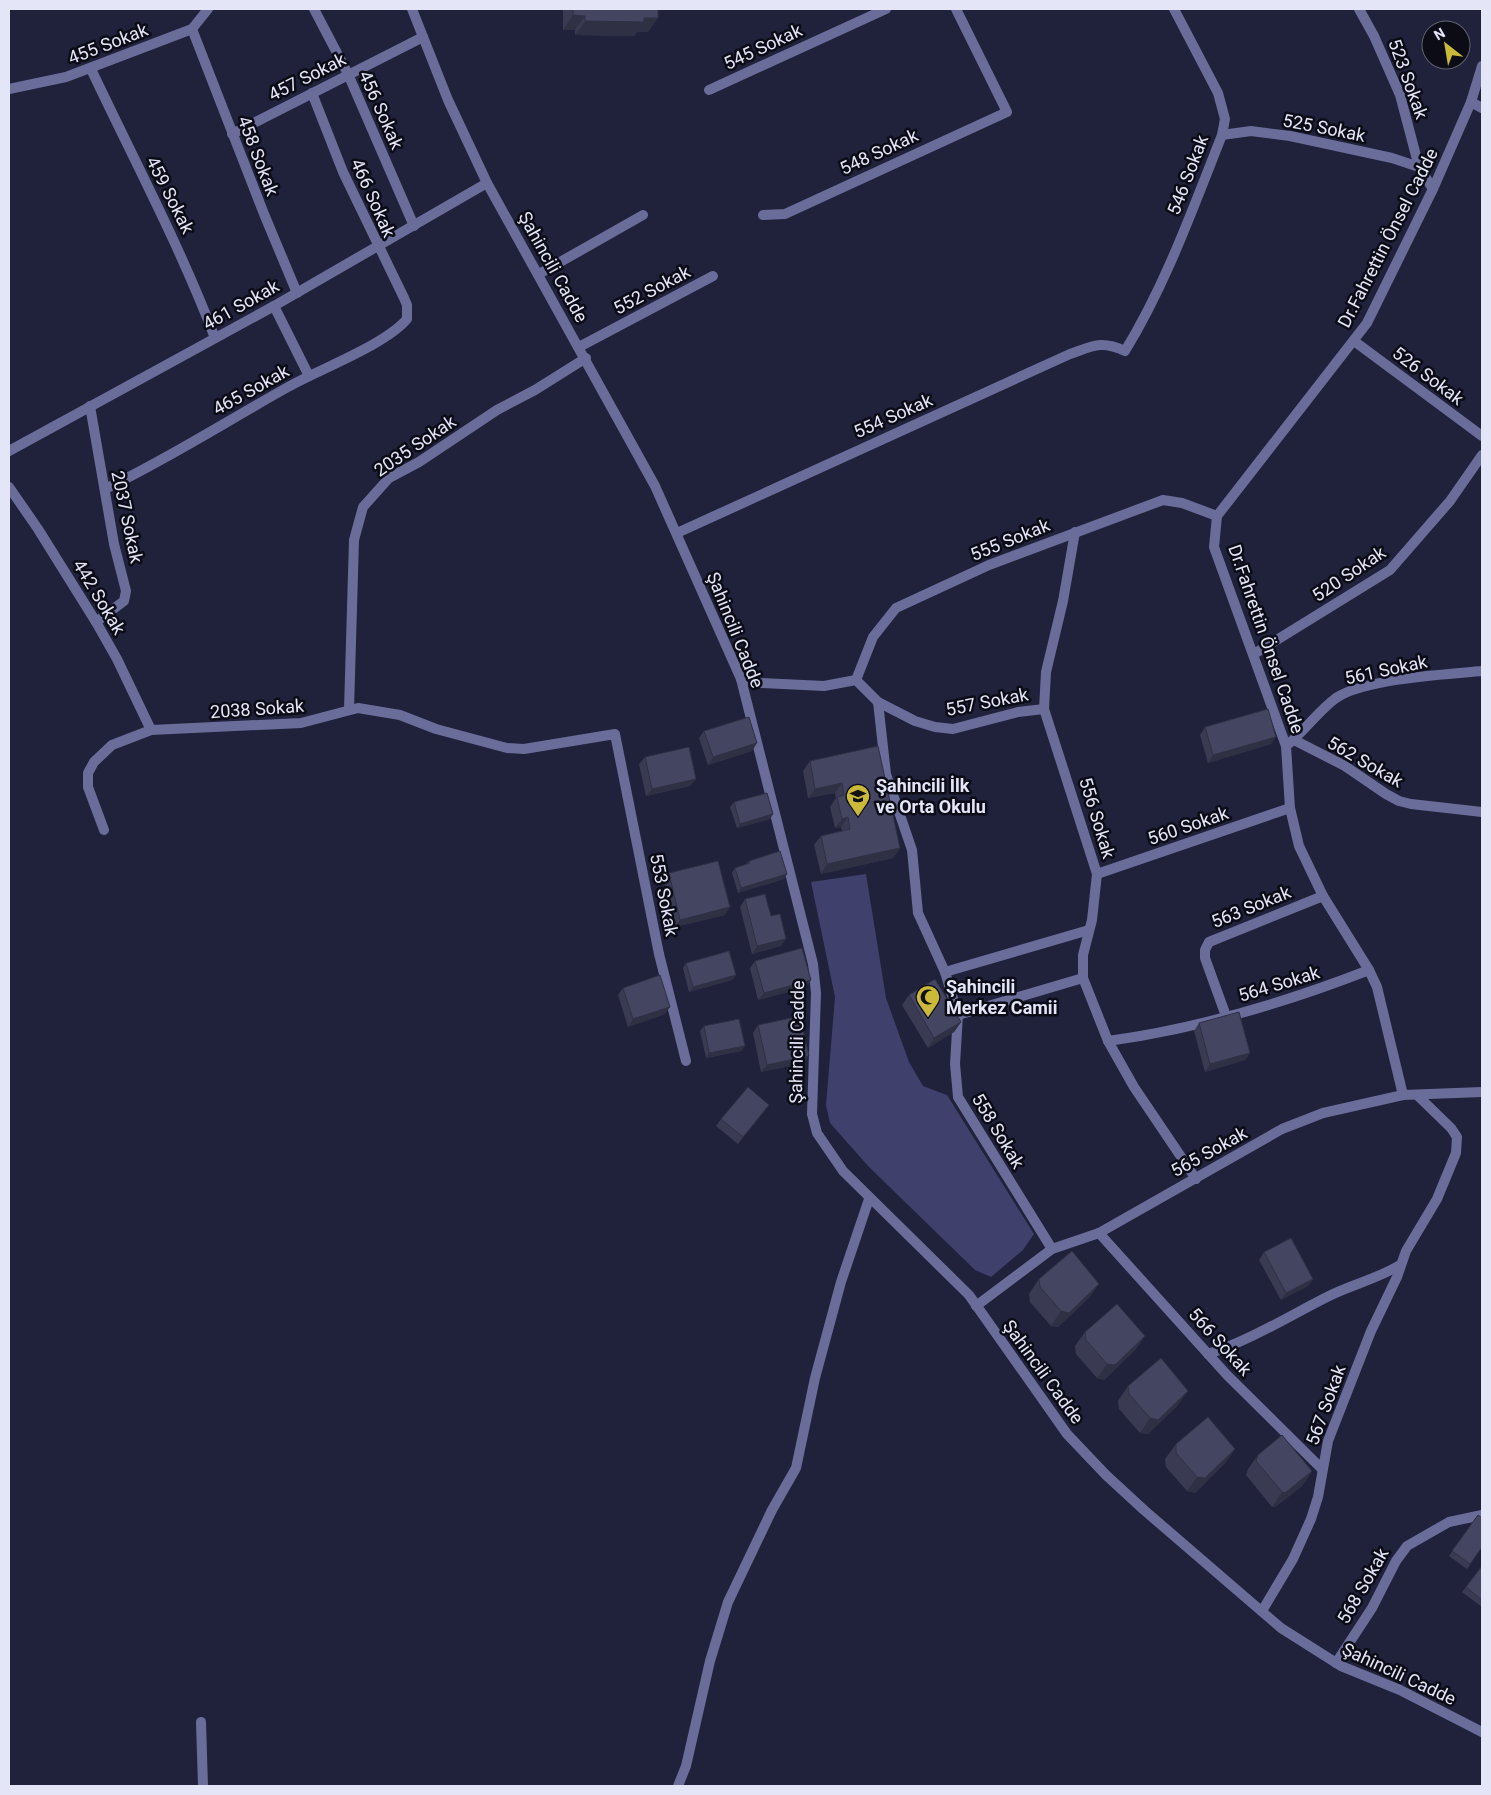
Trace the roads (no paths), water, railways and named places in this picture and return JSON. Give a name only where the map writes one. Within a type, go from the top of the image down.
[{"type":"street","name":"455 Sokak","points":[[9,89],[66,77],[91,69],[192,29],[208,9]]},
{"type":"street","name":"456 Sokak","points":[[314,9],[348,74],[414,226]]},
{"type":"street","name":"Şahincili Cadde","points":[[412,9],[448,100],[487,183],[586,358],[655,486],[741,678],[813,964],[816,993],[814,1124],[842,1171],[969,1295],[1067,1434],[1093,1462],[1144,1510],[1281,1628],[1336,1663],[1400,1690],[1482,1732]]},
{"type":"street","name":"545 Sokak","points":[[709,90],[886,9]]},
{"type":"street","name":"548 Sokak","points":[[763,216],[784,214],[1007,112],[956,9]]},
{"type":"street","name":"546 Sokak","points":[[1125,351],[1144,320],[1185,229],[1222,135],[1225,119],[1218,94],[1174,9]]},
{"type":"street","name":"523 Sokak","points":[[1360,9],[1400,95],[1419,167],[1433,189]]},
{"type":"street","name":"458 Sokak","points":[[192,29],[232,134],[297,293]]},
{"type":"street","name":"457 Sokak","points":[[232,134],[423,37]]},
{"type":"street","name":"Dr.Fahrettin Önsel Cadde","points":[[1403,1095],[1376,987],[1369,970],[1323,896],[1299,846],[1290,808],[1290,743],[1254,654],[1214,546],[1216,516],[1367,323],[1433,189],[1471,102],[1482,66]]},
{"type":"street","name":"459 Sokak","points":[[91,69],[149,192],[190,273],[215,338]]},
{"type":"street","name":"466 Sokak","points":[[312,93],[343,172],[378,248],[404,298],[408,315]]},
{"type":"street","points":[[1471,102],[1482,108]]},
{"type":"street","name":"525 Sokak","points":[[1222,135],[1252,131],[1290,136],[1392,158],[1419,167]]},
{"type":"street","name":"461 Sokak","points":[[9,452],[378,248],[487,183]]},
{"type":"street","points":[[539,274],[643,215]]},
{"type":"street","name":"552 Sokak","points":[[579,346],[713,276]]},
{"type":"street","points":[[274,306],[309,376]]},
{"type":"street","name":"465 Sokak","points":[[105,489],[161,461],[309,376],[401,326],[408,315]]},
{"type":"street","name":"526 Sokak","points":[[1354,341],[1482,436]]},
{"type":"street","name":"554 Sokak","points":[[677,533],[1070,354],[1094,346],[1110,344],[1125,351]]},
{"type":"street","name":"2035 Sokak","points":[[349,708],[354,540],[363,508],[389,478],[419,462],[497,410],[535,390],[586,358]]},
{"type":"street","name":"2037 Sokak","points":[[90,406],[114,544],[126,591],[124,601],[96,622]]},
{"type":"street","name":"520 Sokak","points":[[1254,654],[1390,570],[1450,502],[1482,455]]},
{"type":"street","name":"442 Sokak","points":[[9,487],[38,529],[118,659],[151,730]]},
{"type":"street","name":"555 Sokak","points":[[856,680],[873,638],[896,608],[989,565],[1163,500],[1182,503],[1216,516]]},
{"type":"street","name":"556 Sokak","points":[[1075,532],[1063,601],[1046,672],[1044,709],[1097,874],[1092,920],[1083,955],[1083,978],[1108,1040],[1134,1087],[1196,1179]]},
{"type":"street","name":"561 Sokak","points":[[1290,743],[1323,709],[1336,698],[1351,690],[1393,681],[1482,671]]},
{"type":"street","points":[[741,678],[760,683],[824,686],[856,680]]},
{"type":"street","name":"557 Sokak","points":[[856,680],[878,702],[915,721],[935,727],[953,729],[1018,712],[1044,709]]},
{"type":"street","name":"558 Sokak","points":[[878,702],[886,774],[912,850],[918,913],[945,972],[958,1015],[955,1064],[958,1096],[1052,1249]]},
{"type":"street","name":"2038 Sokak","points":[[104,830],[88,787],[88,774],[94,762],[112,745],[151,730],[301,723],[349,708],[382,710],[436,729],[506,748],[524,749],[615,734]]},
{"type":"street","name":"553 Sokak","points":[[615,734],[659,954],[686,1061]]},
{"type":"street","name":"562 Sokak","points":[[1290,743],[1345,766],[1386,794],[1399,800],[1411,804],[1482,812]]},
{"type":"street","name":"560 Sokak","points":[[1097,874],[1290,808]]},
{"type":"street","name":"563 Sokak","points":[[1226,1016],[1205,958],[1205,950],[1209,942],[1323,896]]},
{"type":"street","points":[[945,972],[1089,930]]},
{"type":"street","name":"564 Sokak","points":[[1108,1040],[1161,1034],[1316,991],[1369,970]]},
{"type":"street","points":[[958,1015],[1083,978]]},
{"type":"street","name":"565 Sokak","points":[[976,1306],[1052,1249],[1099,1233],[1290,1126],[1323,1113],[1403,1095],[1482,1092]]},
{"type":"street","name":"567 Sokak","points":[[1262,1611],[1294,1559],[1311,1519],[1318,1496],[1328,1441],[1371,1331],[1397,1277],[1400,1265],[1437,1199],[1452,1165],[1458,1144],[1451,1128],[1417,1095]]},
{"type":"street","points":[[678,1786],[686,1766],[710,1661],[728,1602],[772,1510],[796,1468],[815,1378],[841,1282],[869,1199]]},
{"type":"street","name":"566 Sokak","points":[[1099,1233],[1208,1354],[1322,1469]]},
{"type":"street","points":[[1208,1354],[1233,1346],[1331,1295],[1383,1275],[1400,1265]]},
{"type":"street","name":"568 Sokak","points":[[1336,1663],[1372,1608],[1396,1561],[1407,1546],[1449,1522],[1482,1514]]},
{"type":"street","points":[[201,1722],[203,1786]]},
{"type":"place","name":"Şahincili İlk ve Orta Okulu","points":[[858,817]]},
{"type":"place","name":"Şahincili Merkez Camii","points":[[928,1018]]}]
